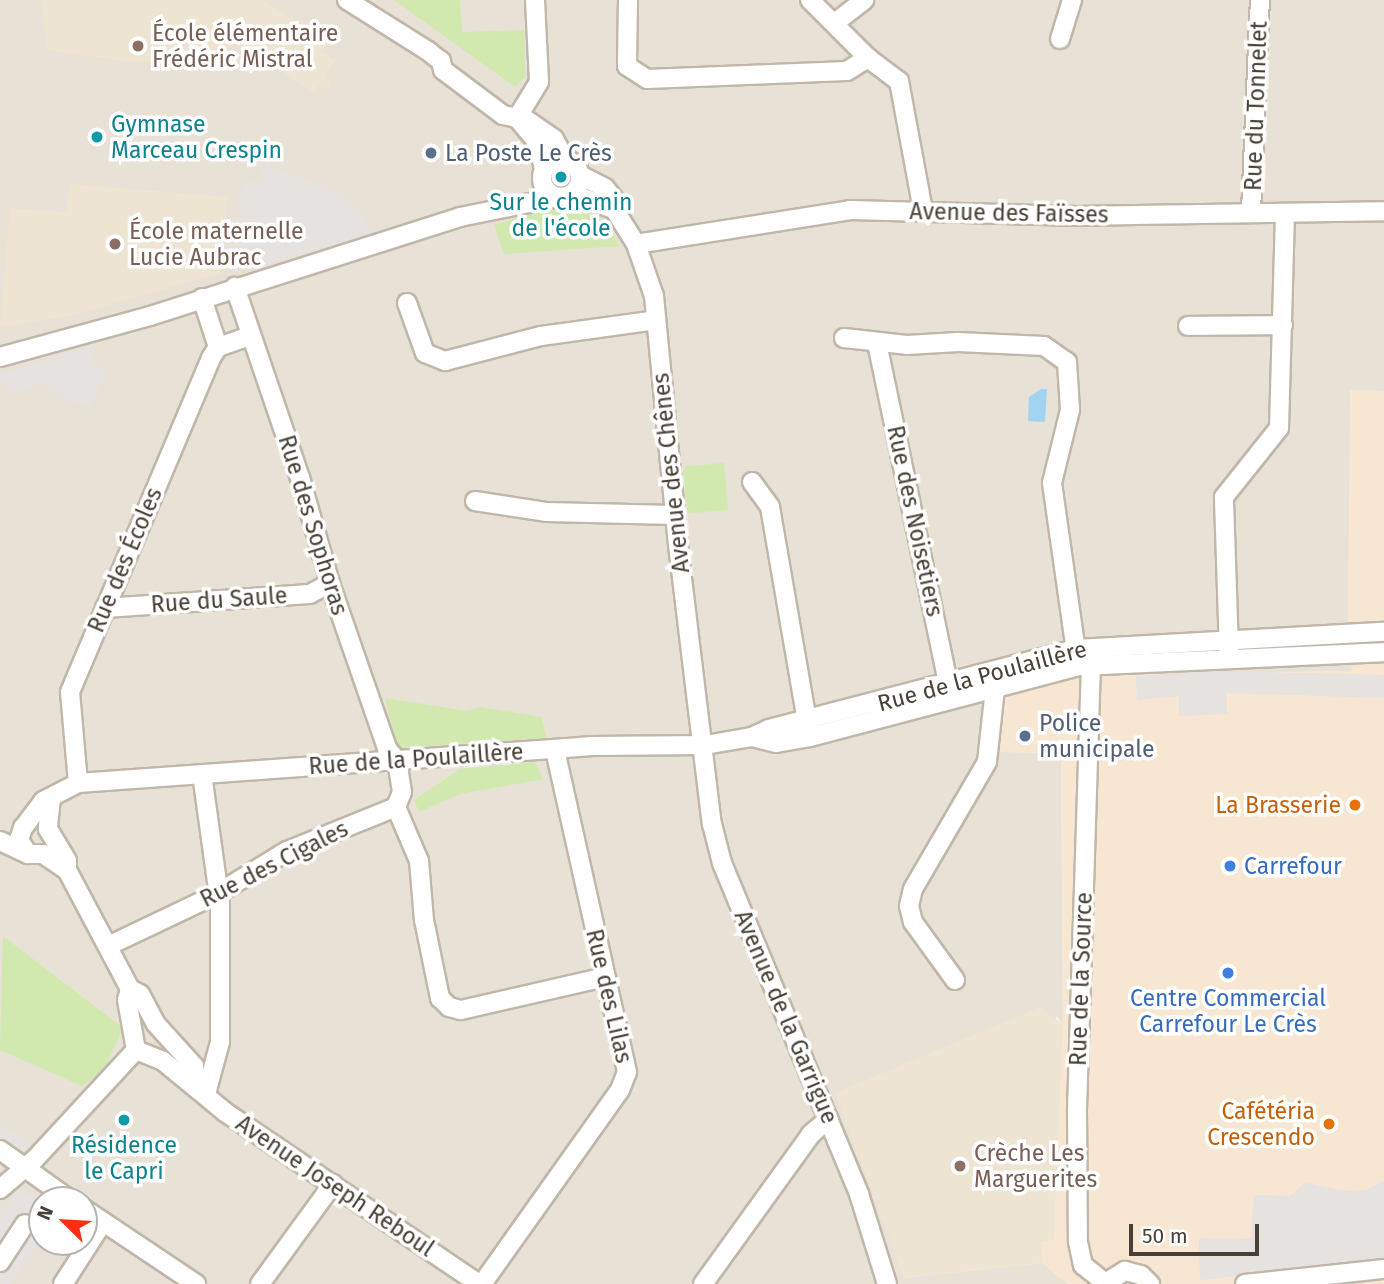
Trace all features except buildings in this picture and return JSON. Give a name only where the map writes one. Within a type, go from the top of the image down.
[{"type":"street","points":[[346,0],[400,37],[408,37],[405,29],[363,0]]},
{"type":"street","points":[[535,0],[539,82],[517,118],[538,143],[549,193],[614,209]]},
{"type":"street","points":[[628,0],[627,66],[648,79],[847,71],[868,58]]},
{"type":"street","points":[[810,0],[836,22],[868,58],[894,75],[902,90],[923,211]]},
{"type":"street","points":[[836,22],[864,0]]},
{"type":"street","points":[[1060,39],[1072,0]]},
{"type":"street","name":"Rue du Tonnelet","points":[[1251,212],[1261,0]]},
{"type":"street","name":"Avenue des Chênes","points":[[408,37],[441,61],[443,70],[503,115],[517,118],[554,139],[565,159],[580,175],[606,188],[614,209],[636,244],[651,283],[674,514],[705,745]]},
{"type":"street","points":[[524,201],[543,174],[565,159]]},
{"type":"street","points":[[0,357],[524,201],[565,195],[580,175]]},
{"type":"street","name":"Avenue des Faïsses","points":[[636,244],[850,210],[1079,216],[1384,211]]},
{"type":"street","points":[[1229,648],[1224,496],[1279,428],[1285,213]]},
{"type":"street","name":"Rue des Sophoras","points":[[235,287],[296,465],[330,583],[387,748],[397,761]]},
{"type":"street","points":[[202,298],[218,347],[250,336]]},
{"type":"street","points":[[407,303],[425,353],[445,361],[541,336],[656,320]]},
{"type":"street","points":[[1188,326],[1283,325]]},
{"type":"street","points":[[844,338],[877,343]]},
{"type":"street","name":"Rue de la Source","points":[[877,343],[1044,346],[1067,362],[1070,410],[1052,483],[1082,660],[1078,1242],[1083,1265],[1104,1283]]},
{"type":"street","name":"Rue des Noisetiers","points":[[877,343],[950,692]]},
{"type":"street","name":"Rue des Écoles","points":[[78,783],[70,692],[218,347]]},
{"type":"street","points":[[752,482],[771,507],[808,729]]},
{"type":"street","points":[[475,501],[547,512],[674,514]]},
{"type":"street","name":"Rue du Saule","points":[[105,608],[310,594],[330,583]]},
{"type":"street","name":"Rue de la Poulaillère","points":[[78,783],[555,750],[705,745],[752,737],[776,743],[808,729],[1082,660],[1384,632]]},
{"type":"street","name":"Rue de la Poulaillère","points":[[1229,648],[1384,652]]},
{"type":"street","name":"Rue de la Poulaillère","points":[[950,692],[995,688],[1082,660]]},
{"type":"street","points":[[956,980],[913,922],[909,906],[913,890],[987,762],[995,688]]},
{"type":"street","name":"Avenue de la Garrigue","points":[[705,745],[712,824],[722,863],[859,1194],[887,1284]]},
{"type":"street","name":"Rue des Lilas","points":[[481,1284],[624,1083],[627,1064],[555,750]]},
{"type":"street","points":[[397,761],[402,792],[396,807],[419,861],[424,920],[440,998],[449,1007],[461,1010],[605,976]]},
{"type":"street","points":[[201,1089],[220,1042],[217,894],[202,774]]},
{"type":"street","points":[[43,844],[21,848],[22,830],[43,801],[78,783]]},
{"type":"street","points":[[43,844],[51,798]]},
{"type":"street","name":"Rue des Cigales","points":[[110,945],[217,894],[288,851],[396,807]]},
{"type":"street","points":[[0,839],[36,823],[43,844]]},
{"type":"street","points":[[0,839],[43,844],[67,861],[67,870],[110,945],[130,989],[127,1000],[140,1046]]},
{"type":"street","name":"Avenue Joseph Reboul","points":[[130,989],[141,994],[161,1029],[194,1066],[201,1089]]},
{"type":"street","points":[[0,1189],[105,1088],[140,1046],[143,1023],[161,1029],[164,1049],[140,1046]]},
{"type":"street","name":"Avenue Joseph Reboul","points":[[140,1046],[201,1089],[225,1112],[481,1284]]},
{"type":"street","points":[[702,1284],[811,1134],[829,1119]]},
{"type":"street","points":[[0,1150],[49,1186]]},
{"type":"street","points":[[260,1284],[333,1184]]},
{"type":"street","points":[[98,1219],[196,1284]]},
{"type":"street","points":[[63,1284],[103,1222]]},
{"type":"street","points":[[2,1256],[25,1224]]},
{"type":"street","points":[[1245,1284],[1384,1269]]},
{"type":"street","points":[[1104,1283],[1125,1271],[1141,1275],[1150,1284]]},
{"type":"shaded area","points":[[0,0],[1384,0],[1384,391],[1351,390],[1348,611],[1352,671],[1104,675],[1061,753],[1063,1025],[1057,1016],[904,1278],[1042,1263],[1068,1284],[0,1284]]},
{"type":"shaded area","name":"École élémentaire Frédéric Mistral","points":[[41,0],[263,0],[328,43],[322,52],[335,60],[325,77],[332,83],[328,91],[319,85],[314,93],[237,41],[209,64],[129,62],[47,50]]},
{"type":"shaded area","points":[[262,165],[319,183],[341,196],[362,215],[373,234],[232,273],[243,179],[262,182]]},
{"type":"shaded area","name":"École maternelle Lucie Aubrac","points":[[70,184],[228,197],[221,273],[74,315],[0,327],[10,208],[66,212]]},
{"type":"shaded area","points":[[97,343],[92,362],[107,373],[90,407],[68,402],[46,383],[15,393],[0,383],[0,374]]},
{"type":"shaded area","points":[[1350,390],[1384,391],[1384,1284],[1068,1284],[1042,1263],[1041,1242],[1054,1240],[1063,1025],[1061,754],[996,752],[997,694],[1063,678],[1104,675],[1352,671],[1348,611]]},
{"type":"shaded area","points":[[1225,671],[1384,675],[1384,698],[1227,693],[1227,714],[1179,716],[1179,696],[1137,700],[1136,676]]},
{"type":"shaded area","name":"Crèche Les Marguerites","points":[[1040,1007],[1063,1025],[1054,1240],[1042,1242],[1042,1263],[904,1278],[835,1093]]},
{"type":"shaded area","points":[[0,1123],[42,1152],[17,1164],[0,1150]]},
{"type":"shaded area","points":[[1384,1181],[1384,1259],[1200,1280],[1199,1238],[1251,1239],[1254,1195],[1290,1196],[1305,1183],[1347,1191],[1366,1190]]},
{"type":"shaded area","points":[[16,1189],[28,1194],[30,1256],[11,1284],[0,1284],[0,1214]]},
{"type":"green space","points":[[394,0],[460,0],[462,32],[524,30],[525,77],[515,87]]},
{"type":"green space","points":[[565,204],[585,205],[605,221],[620,246],[504,254],[494,225]]},
{"type":"green space","points":[[724,463],[728,510],[687,513],[683,467]]},
{"type":"green space","points":[[385,698],[467,711],[480,707],[541,717],[547,738],[398,748]]},
{"type":"green space","points":[[535,762],[543,779],[460,794],[419,812],[414,800],[460,769]]},
{"type":"green space","points":[[3,936],[123,1028],[104,1070],[82,1086],[0,1050]]},
{"type":"water","points":[[1041,389],[1047,389],[1045,422],[1028,421],[1029,397]]},
{"type":"place","name":"École élémentaire Frédéric Mistral","points":[[138,46]]},
{"type":"place","name":"Gymnase Marceau Crespin","points":[[97,137]]},
{"type":"place","name":"La Poste Le Crès","points":[[431,153]]},
{"type":"place","name":"Sur le chemin de l'école","points":[[561,177]]},
{"type":"place","name":"École maternelle Lucie Aubrac","points":[[115,244]]},
{"type":"place","name":"Police municipale","points":[[1025,736]]},
{"type":"place","name":"La Brasserie","points":[[1355,805]]},
{"type":"place","name":"Carrefour","points":[[1230,866]]},
{"type":"place","name":"Centre Commercial Carrefour Le Crès","points":[[1228,973]]},
{"type":"place","name":"Résidence le Capri","points":[[124,1120]]},
{"type":"place","name":"Cafétéria Crescendo","points":[[1329,1124]]},
{"type":"place","name":"Crèche Les Marguerites","points":[[960,1166]]}]
